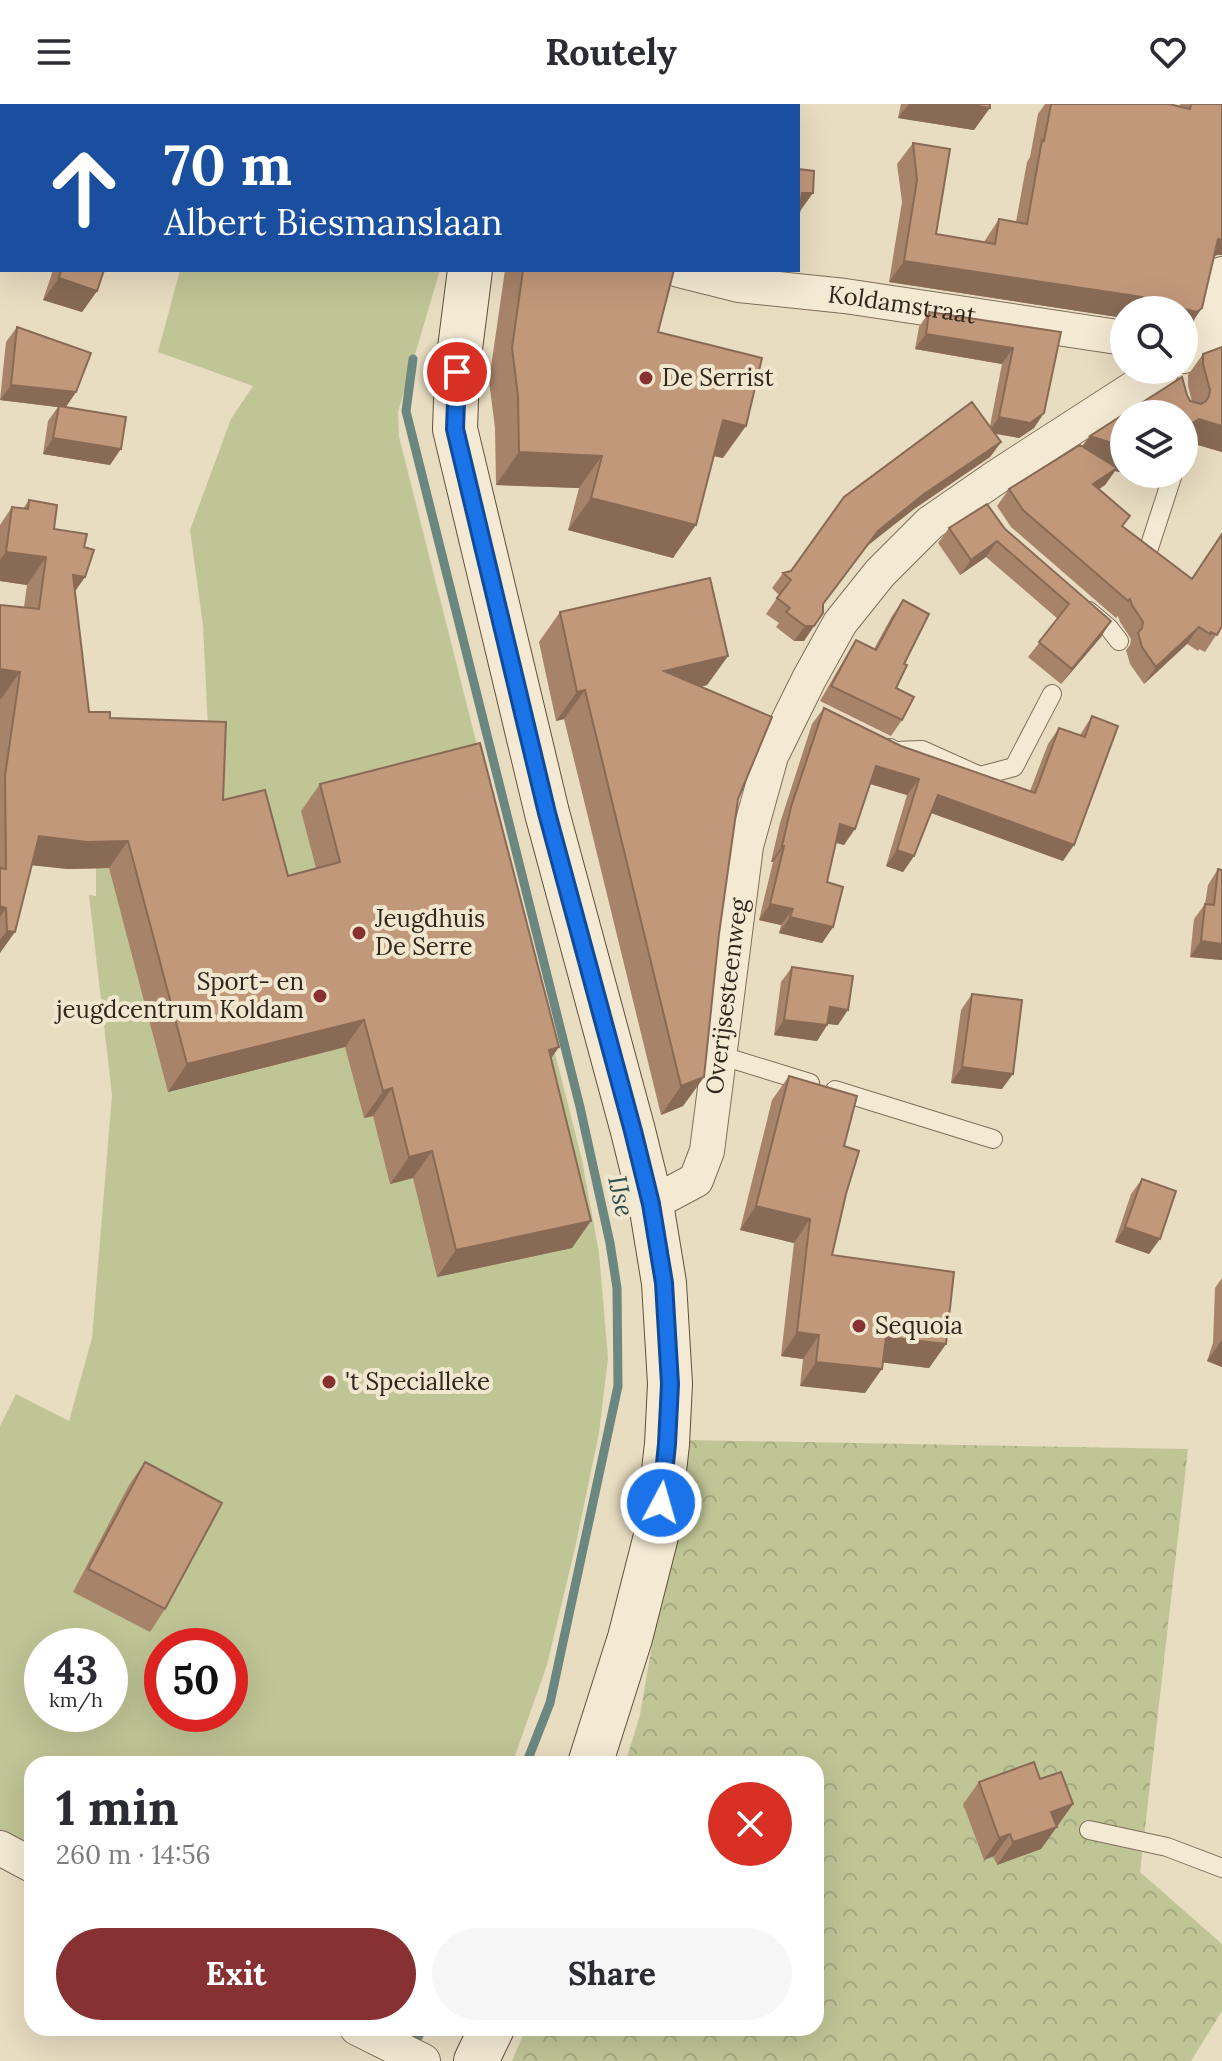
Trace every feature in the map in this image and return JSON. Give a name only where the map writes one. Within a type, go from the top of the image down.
[{"type":"main road","points":[[470,272],[457,372],[455,429],[547,813],[651,1204],[664,1283],[670,1384],[666,1459],[657,1532],[630,1638],[593,1756]]},
{"type":"main road","points":[[476,2061],[488,2036]]},
{"type":"street","name":"Koldamstraat","points":[[687,272],[739,285],[845,296],[1110,336]]},
{"type":"street","name":"Overijsesteenweg","points":[[1198,330],[1222,274]]},
{"type":"street","name":"Overijsesteenweg","points":[[651,1204],[696,1180],[707,1151],[746,846],[771,756],[804,707],[840,623],[880,573],[930,523],[977,498],[1147,384]]},
{"type":"street","points":[[0,1848],[24,1861]]},
{"type":"street","points":[[373,2036],[409,2054]]},
{"type":"lane","points":[[1148,551],[1168,488]]},
{"type":"lane","points":[[1077,601],[1109,628],[1119,641]]},
{"type":"lane","points":[[867,737],[895,751],[922,750],[980,776],[1014,767],[1052,694]]},
{"type":"lane","points":[[719,1055],[993,1139]]},
{"type":"lane","points":[[1089,1830],[1167,1847],[1222,1868]]},
{"type":"green space","name":"Sport- en jeugdcentrum Koldam","points":[[179,272],[439,272],[398,412],[399,437],[582,1160],[599,1253],[608,1358],[599,1433],[547,1665],[515,1756],[24,1756],[24,1843],[0,1830],[0,1426],[16,1394],[69,1421],[92,1338],[112,1095],[89,895],[96,896],[96,861],[209,749],[203,625],[190,530],[231,419],[253,386],[158,352]]},
{"type":"green space","points":[[687,1440],[1188,1449],[1140,1872],[1222,1944],[1222,2011],[1191,2061],[512,2061],[523,2036],[824,2036],[824,1756],[627,1756],[640,1715]]},
{"type":"building","points":[[966,104],[990,104],[990,108]]},
{"type":"building","points":[[1051,104],[1169,104],[1190,109],[1191,104],[1222,104],[1222,240],[1218,239],[1202,308],[1198,311],[1198,296],[1135,296],[904,261],[917,180],[913,143],[950,149],[936,234],[995,244],[999,219],[1027,224]]},
{"type":"building","points":[[800,169],[814,171],[813,193],[802,193],[800,206]]},
{"type":"building","points":[[60,272],[103,272],[97,291],[59,278]]},
{"type":"building","points":[[523,272],[673,272],[658,332],[762,358],[746,426],[723,420],[696,525],[591,498],[602,456],[519,452],[518,396],[512,348]]},
{"type":"building","points":[[929,312],[1061,332],[1044,413],[1030,423],[999,417],[1013,348],[926,334]]},
{"type":"building","points":[[17,327],[91,353],[76,392],[11,385]]},
{"type":"building","points":[[1222,347],[1222,426],[1199,419],[1198,403],[1206,401],[1210,390],[1203,354]]},
{"type":"building","points":[[1171,384],[1184,384],[1190,400],[1146,400]]},
{"type":"building","points":[[972,402],[1001,442],[924,494],[878,531],[823,604],[823,613],[814,626],[805,626],[786,612],[790,608],[777,598],[791,580],[783,573],[791,571],[844,497]]},
{"type":"building","points":[[59,406],[126,417],[121,449],[53,438]]},
{"type":"building","points":[[1110,423],[1110,442],[1090,436]]},
{"type":"building","points":[[1080,445],[1110,464],[1110,473],[1093,484],[1130,516],[1122,526],[1192,579],[1222,534],[1222,626],[1217,635],[1199,627],[1156,667],[1142,647],[1138,633],[1143,622],[1130,599],[1128,601],[1023,510],[1009,489]]},
{"type":"building","points":[[29,500],[57,505],[54,529],[87,534],[84,547],[94,550],[85,577],[73,575],[89,712],[110,712],[110,718],[226,722],[223,800],[265,790],[288,876],[340,862],[320,784],[480,743],[559,1047],[549,1050],[591,1221],[456,1250],[432,1151],[409,1157],[392,1088],[383,1091],[364,1020],[187,1064],[128,841],[87,842],[39,836],[15,932],[7,931],[6,908],[0,906],[0,868],[6,869],[5,776],[20,672],[0,669],[0,605],[39,609],[46,557],[6,552],[12,507],[28,509]]},
{"type":"building","points":[[987,504],[1005,529],[1111,621],[1072,669],[1039,642],[1069,604],[997,541],[971,560],[949,528]]},
{"type":"building","points":[[710,578],[728,656],[664,671],[772,717],[738,799],[719,934],[704,1077],[681,1086],[585,690],[577,692],[560,612]]},
{"type":"building","points":[[903,600],[929,614],[904,664],[907,665],[896,688],[914,697],[902,720],[831,686],[856,640],[876,650]]},
{"type":"building","points":[[824,708],[901,746],[1035,793],[1059,728],[1085,737],[1092,716],[1118,726],[1074,845],[938,795],[914,856],[897,850],[919,779],[876,766],[855,829],[840,824],[827,882],[843,887],[833,927],[790,917],[793,909],[770,904],[791,807]]},
{"type":"building","points":[[1218,869],[1222,870],[1222,944],[1201,941],[1205,904],[1214,905]]},
{"type":"building","points":[[792,967],[853,976],[848,1010],[830,1007],[827,1025],[784,1020]]},
{"type":"building","points":[[972,994],[1022,1000],[1013,1074],[962,1067]]},
{"type":"building","points":[[789,1076],[857,1096],[844,1146],[859,1151],[832,1255],[954,1272],[946,1344],[886,1337],[882,1369],[816,1362],[819,1335],[797,1332],[810,1219],[756,1206]]},
{"type":"building","points":[[1142,1179],[1176,1191],[1160,1239],[1125,1227]]},
{"type":"building","points":[[145,1462],[222,1503],[165,1609],[88,1569]]},
{"type":"building","points":[[1034,1762],[1040,1779],[1061,1772],[1073,1804],[1051,1812],[1057,1827],[1013,1842],[1010,1834],[999,1838],[979,1782]]},
{"type":"waterway","name":"IJse","points":[[413,359],[406,411],[580,1107],[617,1288],[618,1386],[550,1703],[529,1756]]},
{"type":"waterway","name":"IJse","points":[[411,2050],[419,2036]]},
{"type":"place","name":"De Serrist","points":[[646,378]]},
{"type":"place","name":"Jeugdhuis De Serre","points":[[359,933]]},
{"type":"place","name":"Sport- en jeugdcentrum Koldam","points":[[320,996]]},
{"type":"place","name":"Sequoia","points":[[859,1326]]},
{"type":"place","name":"'t Specialleke","points":[[329,1382]]},
{"type":"route","points":[[457,372],[455,429],[547,813],[651,1204],[664,1283],[670,1384],[661,1503]]}]
